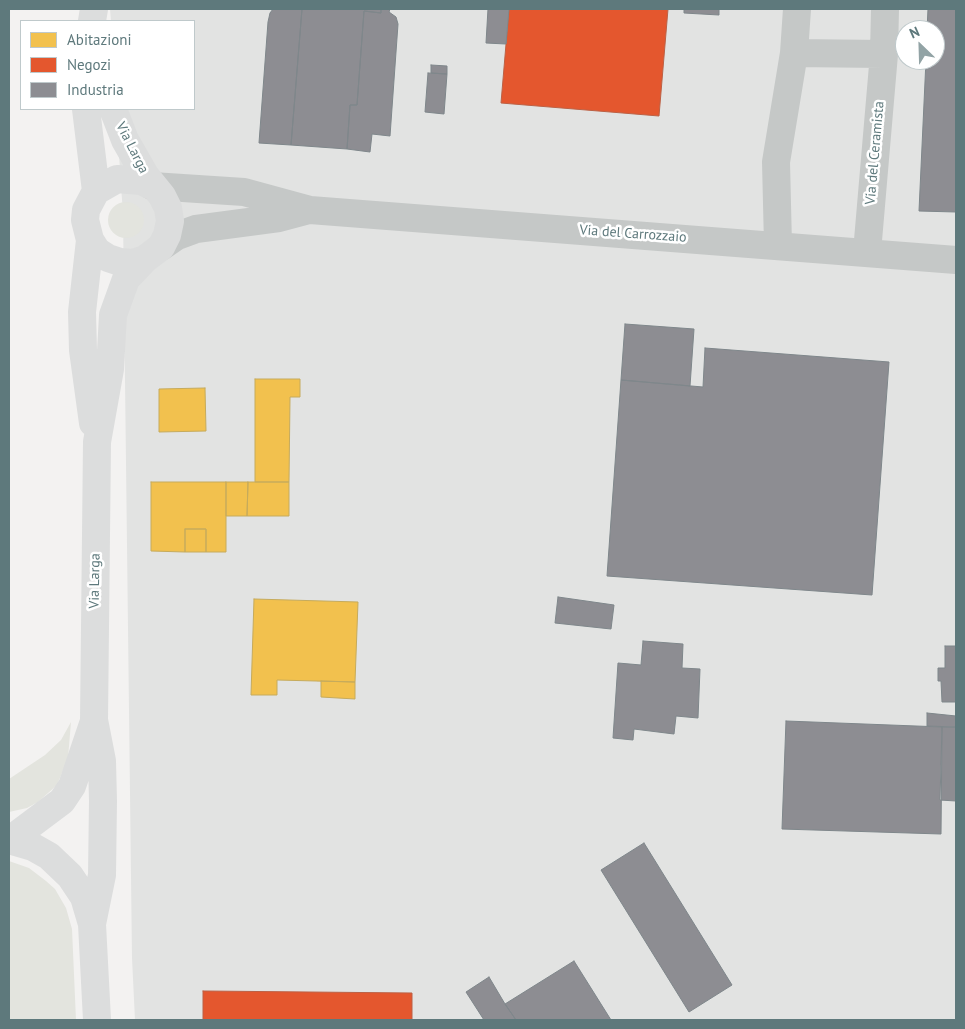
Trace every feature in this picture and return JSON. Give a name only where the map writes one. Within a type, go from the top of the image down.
[{"type":"main road","points":[[86,110],[96,191]]},
{"type":"main road","name":"Via Larga","points":[[114,110],[125,140],[152,186]]},
{"type":"main road","name":"Via Larga","points":[[92,924],[102,875],[103,801],[102,761],[94,720],[96,442],[86,384],[82,341],[82,300],[90,240],[85,220],[86,210],[96,191],[117,179],[142,180],[152,186],[162,196],[169,215],[167,234],[153,253],[126,279],[113,315],[110,369],[96,442]]},
{"type":"main road","points":[[90,240],[97,251],[108,258],[120,262],[132,263],[153,253]]},
{"type":"main road","name":"Via Larga","points":[[9,840],[62,800],[72,786],[94,720]]},
{"type":"main road","points":[[9,840],[33,847],[59,864],[77,886],[92,924],[97,1020]]},
{"type":"street","points":[[778,245],[776,162],[794,53],[797,9]]},
{"type":"street","name":"Via del Ceramista","points":[[867,252],[884,54],[885,9]]},
{"type":"street","points":[[794,53],[884,54]]},
{"type":"street","name":"Via del Carrozzaio","points":[[152,186],[244,192],[310,210],[956,260]]},
{"type":"street","name":"Via del Carrozzaio","points":[[153,253],[177,236],[196,229],[279,218],[310,210]]},
{"type":"shaded area","points":[[110,9],[956,9],[956,1020],[135,1020],[132,958],[123,215],[116,110],[195,110],[195,20],[111,20]]},
{"type":"shaded area","points":[[126,202],[133,203],[139,207],[143,213],[143,227],[139,233],[133,237],[126,238],[119,237],[113,233],[109,227],[108,220],[109,213],[113,207],[119,203]]},
{"type":"shaded area","points":[[71,722],[68,758],[57,785],[38,802],[27,808],[9,812],[9,779],[45,755],[61,740]]},
{"type":"shaded area","points":[[9,861],[29,868],[46,881],[55,889],[66,908],[72,929],[76,1020],[9,1020]]},
{"type":"building: Abitazioni","points":[[255,379],[300,379],[300,397],[290,397],[289,482],[255,482]]},
{"type":"building: Abitazioni","points":[[205,388],[206,431],[159,432],[159,389]]},
{"type":"building: Abitazioni","points":[[151,482],[226,482],[226,552],[206,552],[206,529],[185,529],[185,552],[151,551]]},
{"type":"building: Abitazioni","points":[[226,482],[248,482],[247,516],[226,516]]},
{"type":"building: Abitazioni","points":[[248,482],[289,482],[289,516],[247,516]]},
{"type":"building: Abitazioni","points":[[185,529],[206,529],[206,552],[185,552]]},
{"type":"building: Abitazioni","points":[[254,599],[358,602],[355,682],[277,680],[277,695],[251,695]]},
{"type":"building: Abitazioni","points":[[321,681],[355,682],[355,699],[321,697]]},
{"type":"building: Negozi","points":[[509,9],[668,9],[659,116],[501,103]]},
{"type":"building: Negozi","points":[[203,991],[412,993],[412,1020],[203,1020]]},
{"type":"building: Industria","points":[[273,9],[302,9],[291,145],[259,143],[268,22]]},
{"type":"building: Industria","points":[[302,9],[381,9],[381,13],[364,11],[357,105],[350,105],[347,149],[291,145]]},
{"type":"building: Industria","points":[[381,9],[390,9],[389,12],[396,17],[398,24],[390,136],[372,134],[370,152],[347,149],[350,105],[357,105],[364,11],[381,13]]},
{"type":"building: Industria","points":[[488,9],[509,9],[506,44],[486,43]]},
{"type":"building: Industria","points":[[684,9],[719,9],[719,15],[684,13]]},
{"type":"building: Industria","points":[[928,9],[956,9],[956,212],[919,211],[926,70],[945,70],[945,20],[927,20]]},
{"type":"building: Industria","points":[[431,65],[447,66],[447,74],[431,73]]},
{"type":"building: Industria","points":[[428,73],[447,74],[444,114],[425,112]]},
{"type":"building: Industria","points":[[625,324],[694,329],[690,386],[621,380]]},
{"type":"building: Industria","points":[[705,348],[889,362],[872,595],[607,576],[621,380],[703,387]]},
{"type":"building: Industria","points":[[558,597],[614,605],[611,629],[555,623]]},
{"type":"building: Industria","points":[[643,641],[683,644],[682,668],[700,669],[698,718],[676,716],[674,734],[634,729],[633,740],[613,738],[618,663],[641,665]]},
{"type":"building: Industria","points":[[945,646],[956,646],[956,702],[942,702],[941,681],[938,681],[938,668],[945,668]]},
{"type":"building: Industria","points":[[927,713],[956,716],[956,727],[927,726]]},
{"type":"building: Industria","points":[[786,721],[942,727],[941,834],[782,829]]},
{"type":"building: Industria","points":[[942,727],[956,727],[956,801],[940,800]]},
{"type":"building: Industria","points":[[644,843],[732,985],[689,1012],[601,870]]},
{"type":"building: Industria","points":[[574,961],[611,1020],[516,1020],[505,1004]]},
{"type":"building: Industria","points":[[489,977],[516,1020],[484,1020],[466,992]]}]
